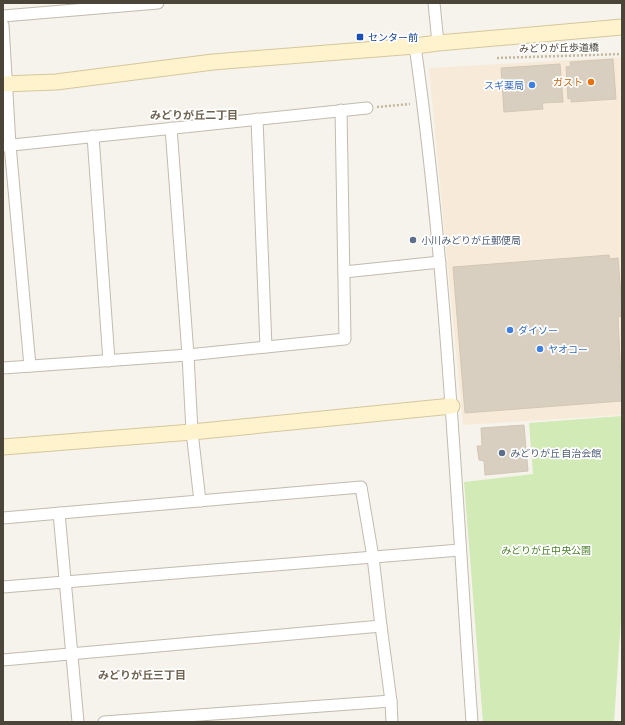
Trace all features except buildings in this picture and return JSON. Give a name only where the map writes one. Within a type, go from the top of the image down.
[{"type":"street","points":[[3,16],[158,3]]},
{"type":"street","points":[[434,3],[438,43]]},
{"type":"street","points":[[3,25],[7,146],[30,366]]},
{"type":"street","points":[[4,84],[64,81],[213,62],[415,46],[622,27]]},
{"type":"street","points":[[415,46],[423,103],[440,262],[452,406],[472,722]]},
{"type":"street","points":[[7,146],[367,108]]},
{"type":"street","points":[[3,368],[188,356],[345,340],[341,110]]},
{"type":"street","points":[[257,119],[266,347]]},
{"type":"street","points":[[171,128],[188,356],[192,432],[200,501]]},
{"type":"street","points":[[93,136],[109,361]]},
{"type":"street","points":[[344,272],[440,262]]},
{"type":"street","points":[[3,447],[192,432],[452,406]]},
{"type":"street","points":[[3,518],[360,487],[373,557],[391,701],[392,722]]},
{"type":"street","points":[[59,513],[78,722]]},
{"type":"street","points":[[3,587],[460,550]]},
{"type":"street","points":[[3,660],[381,626]]},
{"type":"street","points":[[104,722],[391,701]]},
{"type":"path","name":"みどりが丘歩道橋","points":[[497,58],[622,54]]},
{"type":"path","points":[[367,108],[423,103]]},
{"type":"shaded area","points":[[622,57],[622,415],[463,425],[429,68]]},
{"type":"green space","name":"みどりが丘中央公園","points":[[622,416],[622,604],[614,722],[483,722],[464,482],[533,474],[529,423]]},
{"type":"place","name":"センター前","points":[[360,37]]},
{"type":"place","name":"ガスト","points":[[591,82]]},
{"type":"place","name":"スギ薬局","points":[[532,85]]},
{"type":"place","name":"小川みどりが丘郵便局","points":[[413,240]]},
{"type":"place","name":"ダイソー","points":[[510,330]]},
{"type":"place","name":"ヤオコー","points":[[540,349]]},
{"type":"place","name":"みどりが丘 自治会館","points":[[502,453]]},
{"type":"district","name":"みどりが丘二丁目","points":[[194,115]]},
{"type":"district","name":"みどりが丘三丁目","points":[[142,675]]}]
